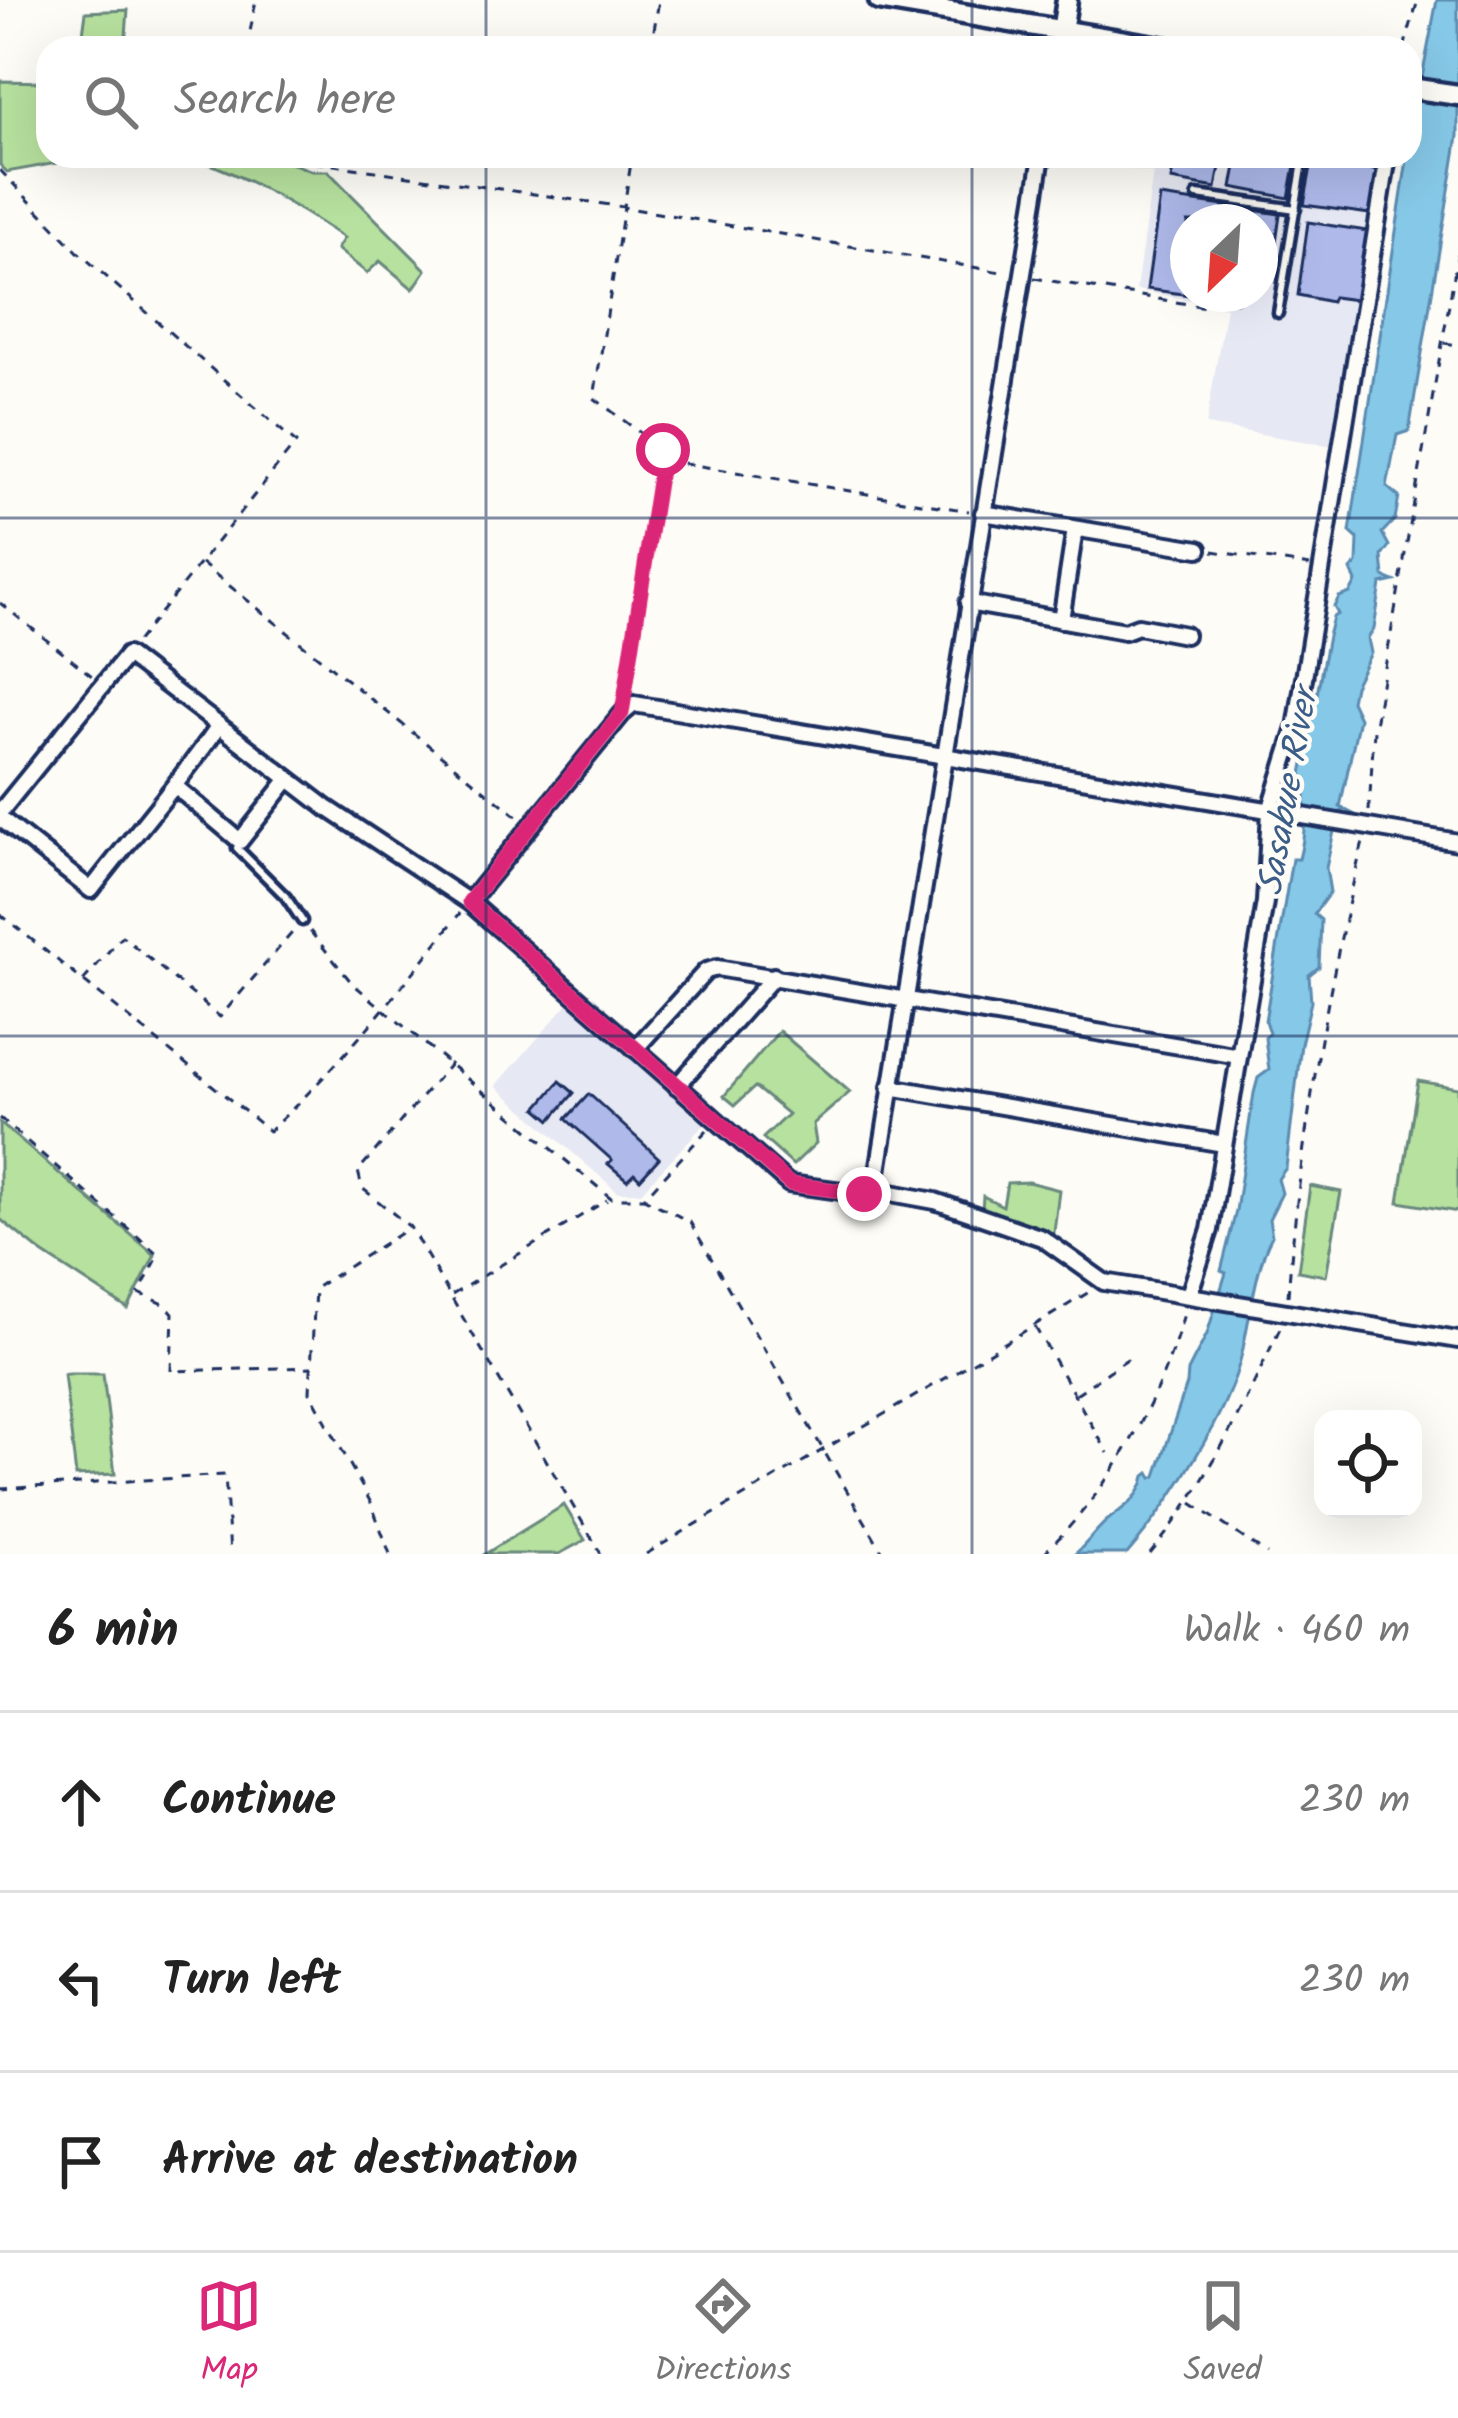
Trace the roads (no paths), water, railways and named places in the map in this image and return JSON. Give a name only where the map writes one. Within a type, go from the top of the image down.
[{"type":"street","points":[[879,0],[1046,36]]},
{"type":"street","points":[[1060,36],[1066,0]]},
{"type":"street","points":[[1422,90],[1458,95]]},
{"type":"street","points":[[875,1190],[1040,168]]},
{"type":"street","points":[[1189,1295],[1210,1230],[1265,902],[1274,812],[1296,728],[1386,168]]},
{"type":"street","points":[[983,513],[1199,549]]},
{"type":"street","points":[[1060,620],[1075,529]]},
{"type":"street","points":[[968,603],[1125,631],[1138,626],[1185,635]]},
{"type":"street","points":[[217,728],[176,787],[143,821],[91,890],[0,815],[127,655],[288,780],[469,902],[790,1184],[864,1194],[875,1190],[935,1201],[1042,1238],[1104,1282],[1458,1340]]},
{"type":"street","points":[[469,902],[634,704],[1458,842]]},
{"type":"street","points":[[176,787],[240,841],[288,780]]},
{"type":"street","points":[[635,1049],[706,971],[717,968],[1239,1056]]},
{"type":"street","points":[[677,1086],[774,976]]},
{"type":"street","points":[[890,1087],[1224,1144]]},
{"type":"lane","points":[[1278,313],[1302,168]]},
{"type":"lane","points":[[1197,195],[1295,209]]},
{"type":"lane","points":[[240,841],[237,848],[286,897],[302,921]]},
{"type":"water","points":[[1437,0],[1458,0],[1458,136],[1409,431],[1397,435],[1387,487],[1399,497],[1395,519],[1382,533],[1389,546],[1382,556],[1384,577],[1394,581],[1381,584],[1374,629],[1368,638],[1371,653],[1351,701],[1359,718],[1340,807],[1361,818],[1345,810],[1338,813],[1326,868],[1330,892],[1314,914],[1321,920],[1319,967],[1309,975],[1311,1002],[1301,1044],[1286,1168],[1278,1179],[1282,1193],[1269,1219],[1272,1236],[1235,1377],[1195,1459],[1127,1554],[1075,1554],[1132,1500],[1145,1476],[1156,1476],[1188,1371],[1207,1334],[1226,1273],[1221,1271],[1236,1211],[1254,1093],[1258,1078],[1269,1070],[1265,1021],[1292,859],[1299,859],[1303,840],[1302,774],[1328,636],[1338,614],[1334,607],[1356,582],[1351,570],[1357,563],[1358,539],[1350,532],[1406,168],[1422,168],[1422,78]]},
{"type":"water label","name":"Sasabue River","points":[[1286,792]]}]
